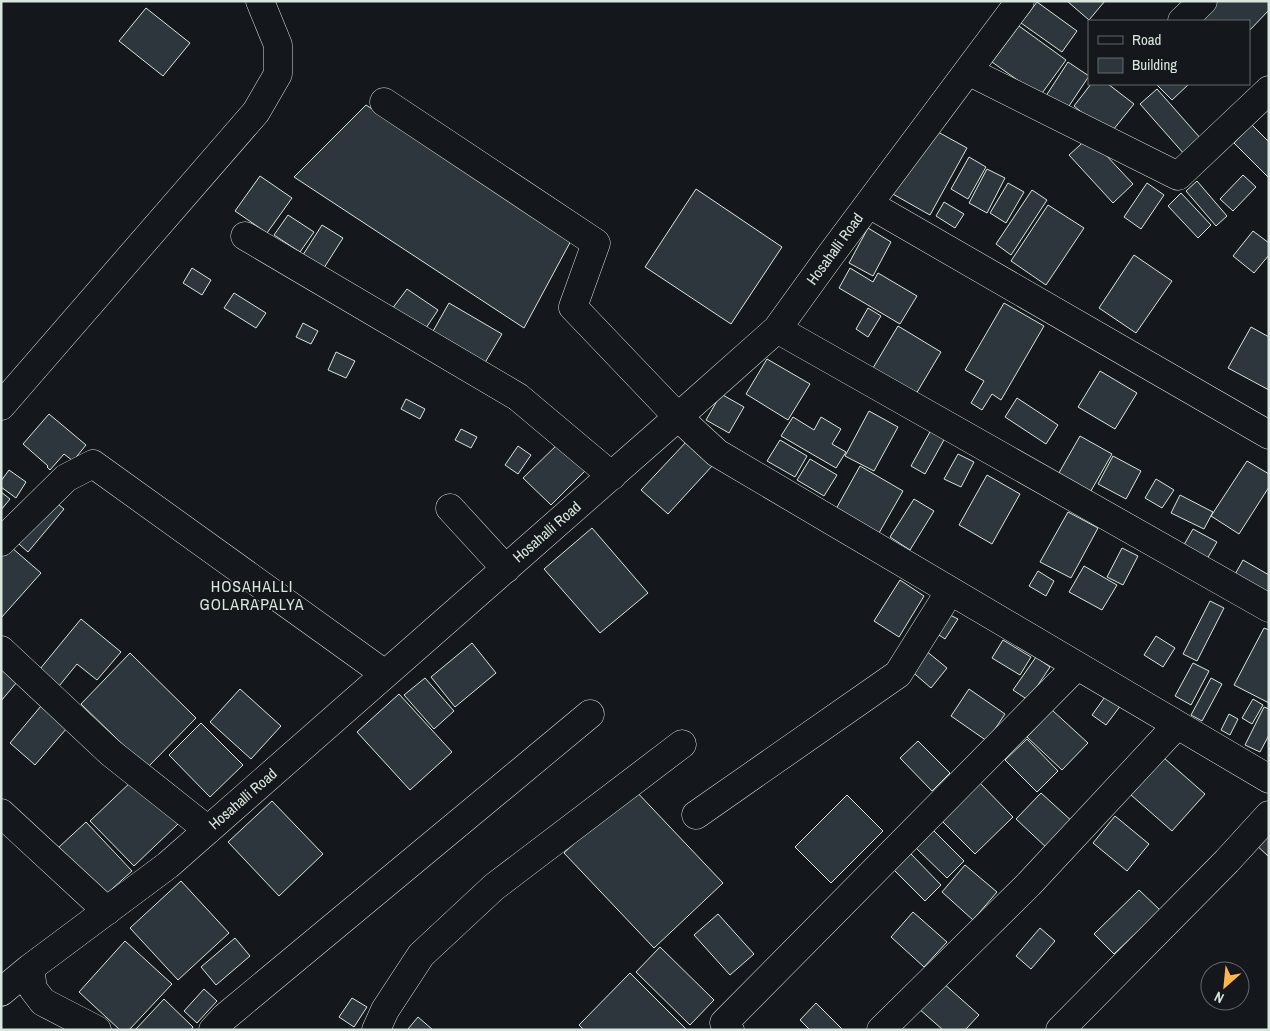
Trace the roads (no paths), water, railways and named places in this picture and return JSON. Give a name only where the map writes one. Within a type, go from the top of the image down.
[{"type":"street","points":[[1,406],[256,112],[278,74],[278,45],[260,1]]},
{"type":"street","name":"Hosahalli Road","points":[[1,992],[30,968],[168,865],[777,329],[1020,1]]},
{"type":"street","points":[[1183,20],[1203,1]]},
{"type":"street","points":[[968,71],[1178,176],[1269,90]]},
{"type":"street","points":[[384,102],[596,243],[572,307],[678,417],[717,453],[1269,779]]},
{"type":"street","points":[[868,204],[1269,435]]},
{"type":"street","points":[[245,236],[518,397],[612,476]]},
{"type":"street","points":[[777,329],[1269,608]]},
{"type":"street","points":[[1,542],[66,478],[93,464],[385,674]]},
{"type":"street","points":[[450,508],[506,569]]},
{"type":"street","points":[[696,815],[898,674],[950,591]]},
{"type":"street","points":[[1,650],[111,753],[208,830]]},
{"type":"street","points":[[725,1028],[1077,666]]},
{"type":"street","points":[[213,1030],[225,1017],[590,714]]},
{"type":"street","points":[[881,1030],[1029,884],[1177,725]]},
{"type":"street","points":[[376,1030],[385,1010],[420,955],[494,887],[682,744]]},
{"type":"street","points":[[1,813],[107,911]]},
{"type":"street","points":[[1060,1030],[1227,861],[1269,815]]},
{"type":"street","points":[[30,968],[33,989],[55,1020],[97,1030]]},
{"type":"district","name":"HOSAHALLI GOLARAPALYA","points":[[252,595]]}]
